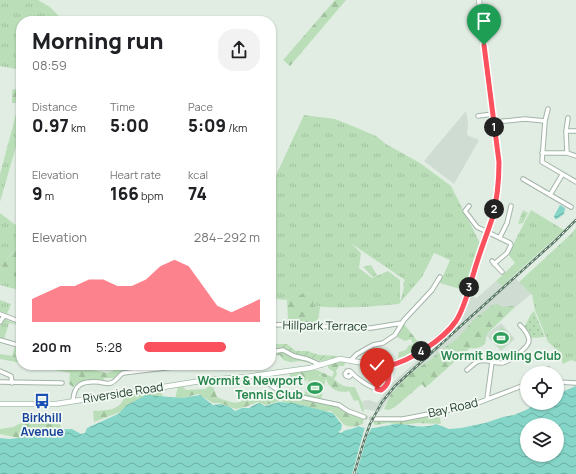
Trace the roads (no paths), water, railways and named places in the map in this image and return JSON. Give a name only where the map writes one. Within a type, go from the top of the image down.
[{"type":"main road","points":[[388,366],[416,355],[454,324],[462,308],[494,212],[499,180],[499,162],[479,0]]},
{"type":"main road","name":"Riverside Road","points":[[0,404],[56,404],[200,381],[246,377],[310,368],[340,359],[388,366]]},
{"type":"street","points":[[548,109],[545,121],[542,153],[543,163],[576,182]]},
{"type":"street","points":[[478,116],[493,114]]},
{"type":"street","points":[[494,122],[525,118],[545,121]]},
{"type":"street","points":[[567,153],[566,131],[568,118]]},
{"type":"street","points":[[566,131],[576,131]]},
{"type":"street","points":[[542,153],[567,153],[576,156]]},
{"type":"street","points":[[550,195],[562,175]]},
{"type":"street","points":[[523,179],[571,207]]},
{"type":"street","points":[[469,206],[465,211],[478,227],[488,230],[510,242],[511,245],[507,253],[493,263],[502,272]]},
{"type":"street","points":[[500,237],[507,223],[511,206]]},
{"type":"street","points":[[351,360],[357,354],[390,340],[395,335],[402,323],[432,290],[440,277]]},
{"type":"street","points":[[0,322],[2,315],[16,320]]},
{"type":"street","name":"Hillpark Terrace","points":[[276,325],[307,324],[338,328],[371,328],[402,323]]},
{"type":"street","points":[[467,370],[477,361],[483,360],[502,363],[509,361],[528,345],[528,337],[520,324]]},
{"type":"street","points":[[0,340],[16,345]]},
{"type":"street","points":[[276,351],[283,350],[294,356],[307,359],[319,365]]},
{"type":"street","points":[[487,399],[492,362]]},
{"type":"street","points":[[352,374],[368,385],[381,390],[388,383],[388,366]]},
{"type":"street","points":[[73,401],[74,392],[79,385],[94,382],[110,384],[116,381],[123,373],[144,370]]},
{"type":"street","points":[[0,371],[11,376],[12,382]]},
{"type":"street","points":[[246,377],[249,381],[267,381],[282,393],[339,405],[348,411],[364,417]]},
{"type":"street","points":[[0,382],[33,381],[62,383]]},
{"type":"street","points":[[564,382],[576,383]]},
{"type":"street","name":"Bay Road","points":[[375,419],[403,419],[470,406],[520,387]]},
{"type":"water","points":[[560,205],[565,208],[564,214],[555,219],[554,216]]},
{"type":"water","points":[[576,386],[576,474],[0,474],[0,438],[10,439],[30,436],[40,434],[46,430],[72,429],[81,434],[85,433],[87,428],[118,414],[127,405],[146,395],[182,398],[200,395],[213,405],[221,404],[230,407],[235,411],[242,408],[249,408],[260,403],[265,406],[279,402],[293,403],[333,413],[342,425],[341,430],[338,432],[341,433],[345,430],[358,426],[371,428],[395,424],[431,426],[436,424],[449,429],[461,428],[514,415],[526,410],[564,410],[564,391]]},
{"type":"tunnel","points":[[364,417],[375,419]]},
{"type":"railway","points":[[354,474],[370,424],[382,402],[395,386],[555,241],[576,220]]},
{"type":"place","name":"Wormit Bowling Club","points":[[501,338]]},
{"type":"place","name":"Wormit & Newport Tennis Club","points":[[315,388]]},
{"type":"place","name":"Birkhill Avenue","points":[[42,401]]}]
